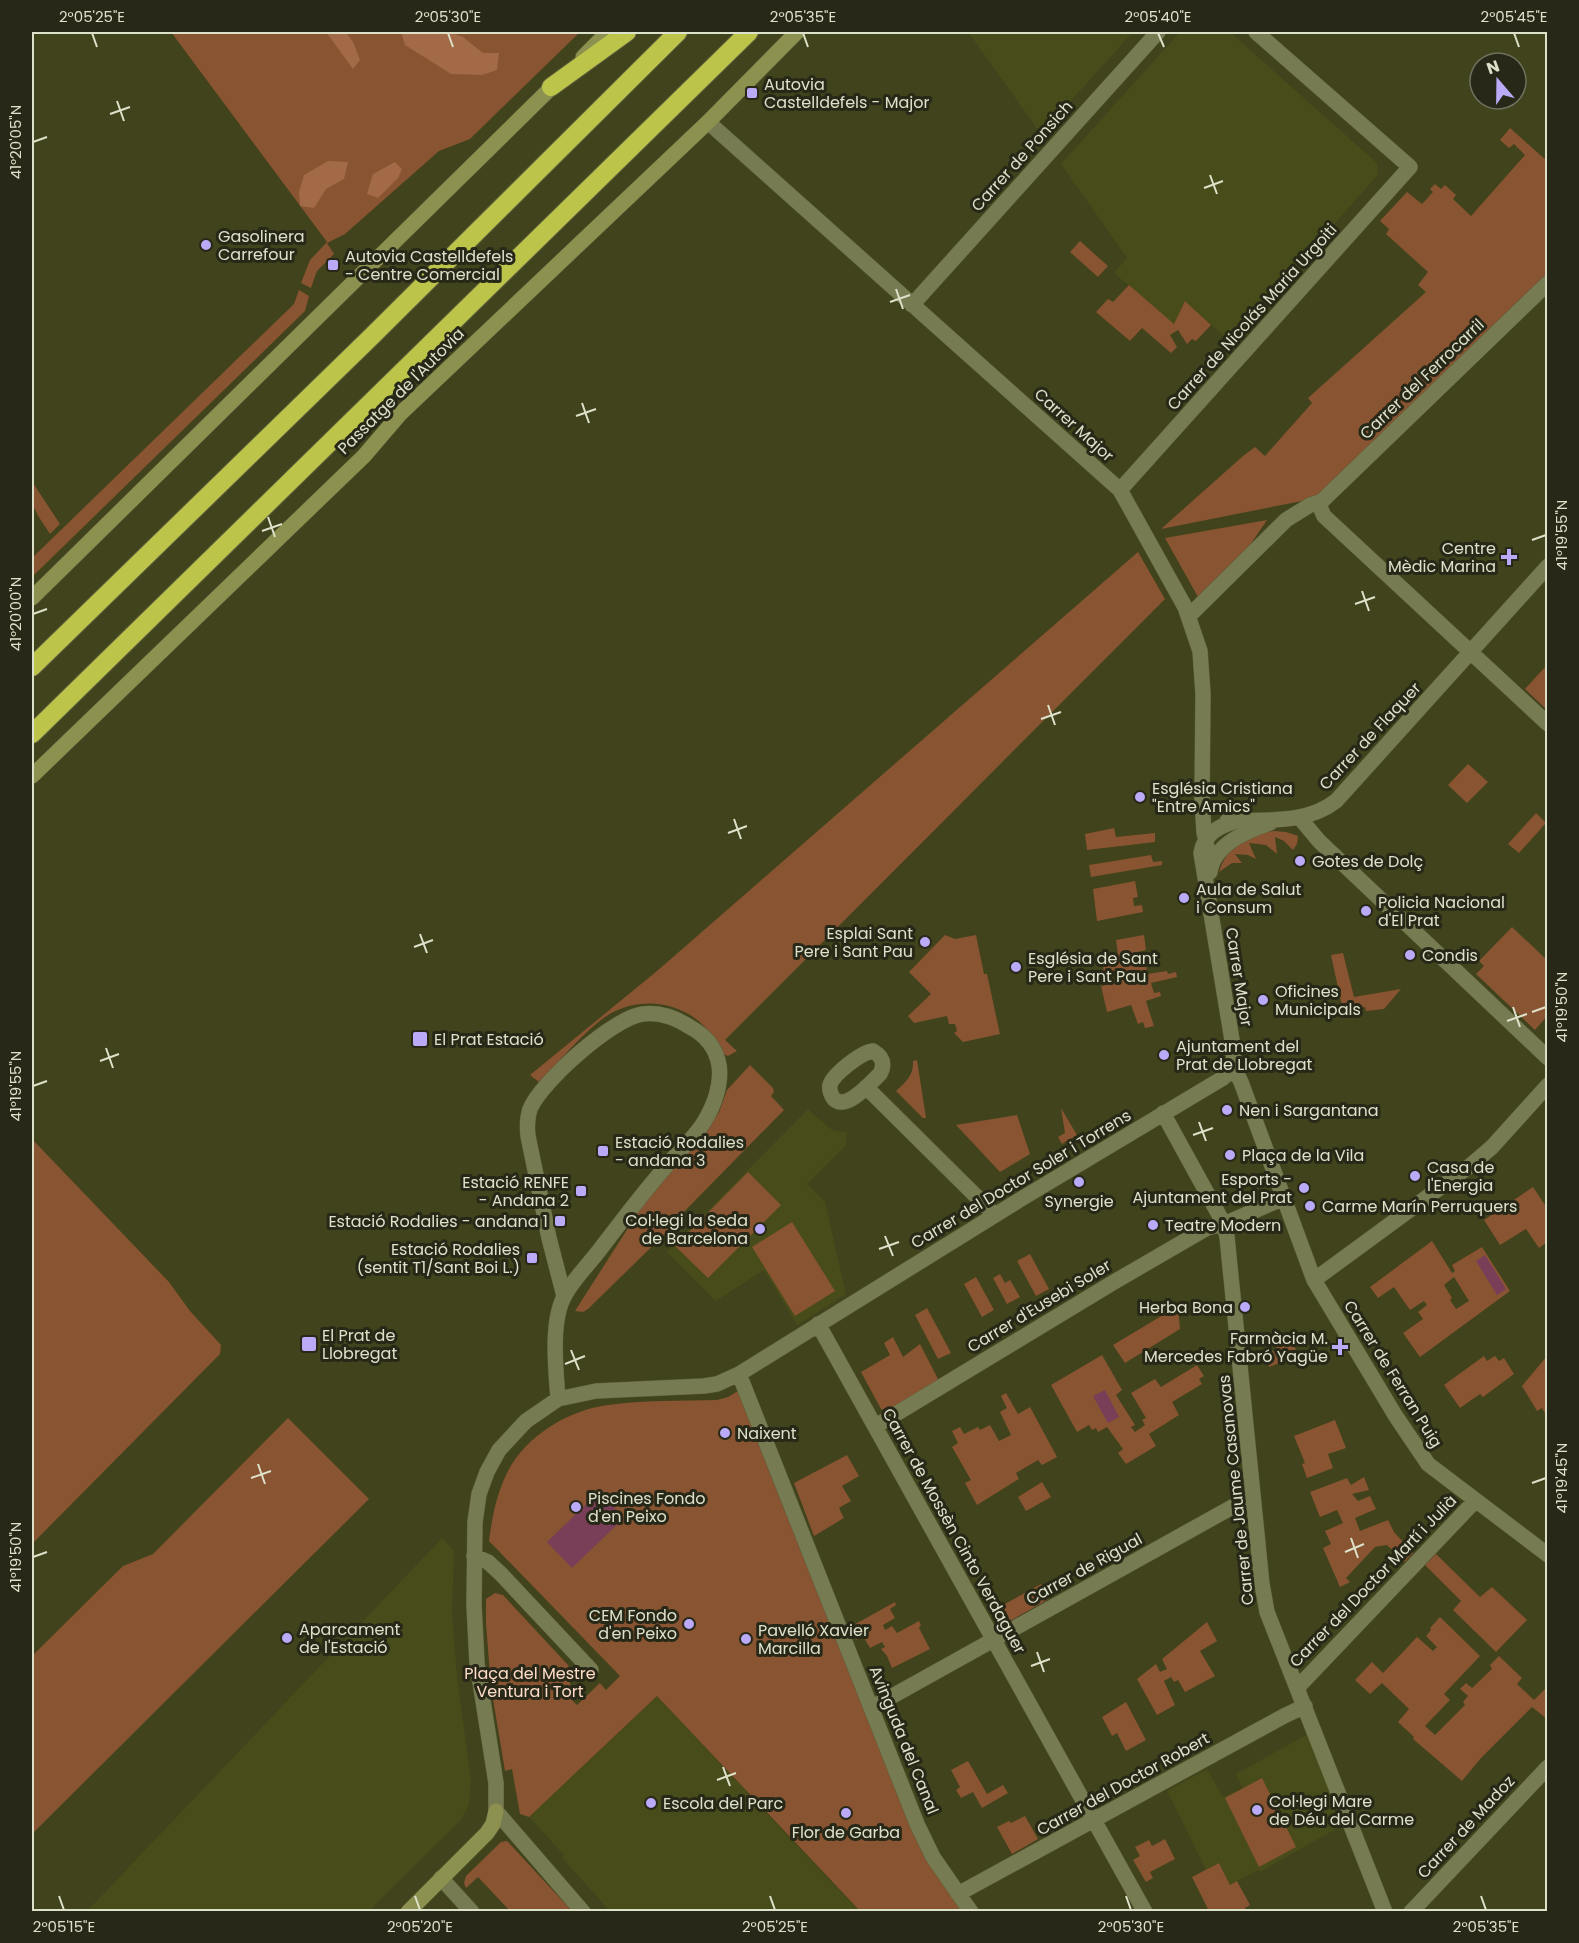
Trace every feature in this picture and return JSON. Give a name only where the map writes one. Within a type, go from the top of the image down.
[{"type":"highway","points":[[551,87],[627,32]]},
{"type":"highway","points":[[32,667],[389,319],[678,32]]},
{"type":"highway","points":[[32,734],[749,32]]},
{"type":"street","points":[[32,598],[608,32]]},
{"type":"street","name":"Passatge de l'Autovia","points":[[32,776],[364,456],[400,414],[456,359],[708,122],[797,32]]},
{"type":"street","name":"Carrer de Ponsich","points":[[912,305],[1158,32]]},
{"type":"street","name":"Carrer de Nicolás Maria Urgoiti","points":[[1120,490],[1410,167],[1256,32]]},
{"type":"street","name":"Carrer Major","points":[[708,122],[1120,490],[1187,611],[1200,651],[1203,694],[1203,808],[1211,867]]},
{"type":"street","name":"Carrer del Ferrocarril","points":[[1187,611],[1286,520],[1310,504],[1321,504],[1544,292]]},
{"type":"street","points":[[1321,504],[1324,516],[1548,724]]},
{"type":"street","name":"Carrer de Flaquer","points":[[1280,820],[1325,809],[1343,795],[1548,566]]},
{"type":"street","points":[[1203,808],[1214,820],[1280,820]]},
{"type":"street","points":[[1299,817],[1319,841],[1548,1058]]},
{"type":"street","points":[[1206,840],[1219,827],[1236,820]]},
{"type":"street","points":[[1207,892],[1211,867],[1231,841],[1243,833],[1280,820]]},
{"type":"street","name":"Carrer Major","points":[[1206,840],[1202,846],[1201,862],[1233,1046],[1234,1068]]},
{"type":"street","points":[[558,1399],[556,1335],[564,1296],[668,1163],[697,1132],[706,1119],[718,1091],[719,1066],[716,1052],[697,1031],[661,1014],[641,1014],[608,1029],[566,1066],[545,1088],[531,1108],[527,1124],[528,1136],[549,1238],[564,1296]]},
{"type":"street","points":[[1234,1068],[1284,1198],[1224,1224],[1158,1116],[1223,1078],[1234,1068]]},
{"type":"street","points":[[1314,1280],[1471,1165],[1492,1147],[1548,1085]]},
{"type":"street","points":[[866,1087],[995,1215]]},
{"type":"street","name":"Carrer del Doctor Soler i Torrens","points":[[496,1811],[496,1783],[477,1662],[473,1598],[475,1522],[479,1494],[487,1472],[499,1450],[522,1425],[558,1399],[596,1391],[704,1386],[717,1384],[739,1374],[1158,1116]]},
{"type":"street","name":"Carrer de Ferran Puig","points":[[1284,1198],[1314,1280],[1395,1415],[1428,1464],[1548,1555]]},
{"type":"street","name":"Carrer d'Eusebi Soler","points":[[876,1426],[1207,1228],[1224,1224]]},
{"type":"street","name":"Carrer de Jaume Casanovas","points":[[1224,1224],[1264,1598],[1385,1911]]},
{"type":"street","name":"Carrer de Mossèn Cinto Verdaguer","points":[[818,1324],[1145,1911]]},
{"type":"street","name":"Avinguda del Canal","points":[[739,1374],[921,1832],[933,1857],[970,1911]]},
{"type":"street","name":"Carrer de Rigual","points":[[872,1708],[1233,1506],[1253,1499]]},
{"type":"street","name":"Carrer del Doctor Martí i Julià","points":[[1298,1687],[1475,1501]]},
{"type":"street","points":[[474,1556],[488,1562],[501,1574],[591,1670]]},
{"type":"street","name":"Carrer del Doctor Robert","points":[[958,1894],[1305,1706]]},
{"type":"street","name":"Carrer de Madoz","points":[[1411,1911],[1548,1767]]},
{"type":"street","points":[[408,1911],[487,1833],[494,1824],[496,1811]]},
{"type":"street","points":[[496,1811],[583,1911]]},
{"type":"street","points":[[441,1878],[472,1911]]},
{"type":"shaded area","points":[[326,32],[346,32],[360,60],[353,69]]},
{"type":"shaded area","points":[[401,32],[449,32],[463,37],[483,53],[499,53],[497,70],[482,75],[451,74],[405,45]]},
{"type":"shaded area","points":[[968,32],[1133,32],[1041,134]]},
{"type":"shaded area","points":[[1180,32],[1230,32],[1377,163],[1378,175],[1229,341],[1185,301],[1174,325],[1114,273],[1127,258],[1061,164]]},
{"type":"shaded area","points":[[328,161],[348,162],[344,179],[326,189],[314,208],[300,206],[299,192],[304,175]]},
{"type":"shaded area","points":[[395,162],[402,169],[398,178],[378,198],[367,194],[373,174]]},
{"type":"shaded area","name":"Col·legi la Seda de Barcelona","points":[[808,1109],[829,1128],[847,1132],[846,1145],[807,1184],[825,1202],[846,1294],[797,1325],[764,1270],[716,1301],[667,1252]]},
{"type":"shaded area","points":[[1485,1255],[1506,1289],[1497,1295],[1476,1261]]},
{"type":"shaded area","points":[[1105,1390],[1119,1417],[1108,1423],[1093,1396]]},
{"type":"shaded area","points":[[599,1492],[624,1518],[572,1568],[547,1542]]},
{"type":"shaded area","points":[[442,1538],[454,1551],[452,1613],[457,1677],[471,1780],[469,1805],[461,1820],[369,1911],[87,1911]]},
{"type":"shaded area","name":"Escola del Parc","points":[[657,1696],[860,1911],[610,1911],[529,1817]]},
{"type":"shaded area","name":"Col·legi Mare de Déu del Carme","points":[[1308,1734],[1343,1825],[1260,1872],[1258,1870],[1230,1885],[1219,1863],[1206,1870],[1167,1791],[1207,1769],[1223,1797],[1243,1788],[1236,1774]]},
{"type":"green space","points":[[171,32],[580,32],[470,139],[439,151],[345,234],[327,243],[334,254],[317,271],[311,288],[301,283],[310,260],[327,242]]},
{"type":"green space","points":[[1510,128],[1547,161],[1547,275],[1317,498],[1161,529],[1255,447],[1265,456],[1312,403],[1308,398],[1426,292],[1418,285],[1428,272],[1386,234],[1389,229],[1380,221],[1407,192],[1422,204],[1433,192],[1430,189],[1435,184],[1441,189],[1445,185],[1456,195],[1453,199],[1471,216],[1525,155],[1514,144],[1509,148],[1500,140]]},
{"type":"green space","points":[[1080,241],[1108,266],[1098,277],[1070,252]]},
{"type":"green space","points":[[1129,285],[1174,324],[1185,301],[1211,325],[1196,341],[1192,339],[1187,344],[1178,330],[1170,335],[1177,347],[1171,353],[1142,328],[1130,341],[1096,312],[1108,299],[1113,302]]},
{"type":"green space","points":[[299,290],[309,296],[305,311],[32,577],[32,558],[294,304]]},
{"type":"green space","points":[[33,483],[60,524],[50,534],[33,504],[31,490]]},
{"type":"green space","points":[[1267,520],[1248,548],[1198,597],[1165,538]]},
{"type":"green space","points":[[1138,552],[1165,599],[725,1040],[737,1051],[728,1056],[723,1054],[705,1027],[684,1011],[659,1004],[633,1005],[620,1009],[599,1021],[539,1082],[530,1075],[657,971]]},
{"type":"green space","points":[[1545,667],[1547,669],[1547,710],[1525,689]]},
{"type":"green space","points":[[1468,764],[1488,782],[1467,803],[1448,785]]},
{"type":"green space","points":[[1536,813],[1546,823],[1519,853],[1508,844]]},
{"type":"green space","points":[[1114,828],[1116,837],[1155,833],[1155,842],[1087,850],[1085,834]]},
{"type":"green space","points":[[1274,831],[1298,836],[1293,850],[1284,841],[1275,837],[1277,854],[1266,845],[1249,843],[1256,859],[1248,855],[1235,854],[1242,863],[1232,863],[1219,872],[1233,848],[1247,838]]},
{"type":"green space","points":[[1151,855],[1153,862],[1162,861],[1162,865],[1091,877],[1089,865]]},
{"type":"green space","points":[[1135,881],[1138,897],[1133,898],[1134,906],[1142,905],[1143,912],[1097,921],[1093,889]]},
{"type":"green space","points":[[1512,927],[1547,960],[1547,1016],[1535,1030],[1476,974],[1484,966],[1479,961]]},
{"type":"green space","points":[[945,935],[955,939],[976,935],[1000,1034],[963,1042],[954,1033],[957,1031],[955,1024],[949,1024],[947,1016],[914,1023],[908,1016],[931,994],[909,972]]},
{"type":"green space","points":[[1144,935],[1146,950],[1137,952],[1138,959],[1157,956],[1158,964],[1146,966],[1148,974],[1167,971],[1168,974],[1176,972],[1177,977],[1151,983],[1154,993],[1160,992],[1161,996],[1146,1001],[1154,1026],[1145,1028],[1143,1022],[1138,1024],[1131,1005],[1107,1012],[1101,986],[1114,983],[1113,979],[1122,977],[1121,971],[1104,974],[1102,958],[1118,955],[1116,940]]},
{"type":"green space","points":[[1343,953],[1354,997],[1401,989],[1384,1009],[1366,1011],[1365,1007],[1343,1011],[1331,955]]},
{"type":"green space","points":[[917,1060],[926,1118],[923,1118],[896,1091],[909,1078],[913,1061]]},
{"type":"green space","points":[[750,1065],[773,1088],[774,1092],[771,1096],[784,1110],[674,1222],[675,1224],[588,1309],[583,1312],[575,1311],[644,1203],[707,1130],[719,1112],[727,1090]]},
{"type":"green space","points":[[1061,1108],[1077,1135],[1062,1144],[1058,1137],[1065,1133]]},
{"type":"green space","points":[[1017,1115],[1030,1154],[1000,1172],[956,1125]]},
{"type":"green space","points":[[32,1139],[169,1282],[190,1311],[221,1345],[220,1354],[32,1544]]},
{"type":"green space","points":[[748,1172],[781,1205],[708,1278],[675,1246]]},
{"type":"green space","points":[[1533,1187],[1547,1208],[1547,1242],[1539,1248],[1526,1229],[1500,1245],[1484,1220]]},
{"type":"green space","points":[[792,1222],[835,1291],[795,1316],[752,1247]]},
{"type":"green space","points":[[1432,1241],[1452,1273],[1455,1271],[1452,1265],[1482,1247],[1510,1291],[1420,1357],[1403,1333],[1423,1319],[1418,1312],[1427,1305],[1424,1301],[1410,1310],[1394,1287],[1378,1298],[1370,1287]],"holes":[[[1454,1277],[1469,1301],[1456,1309],[1444,1285]]]},
{"type":"green space","points":[[1030,1254],[1049,1289],[1036,1296],[1017,1261]]},
{"type":"green space","points":[[1000,1274],[1005,1283],[1010,1280],[1020,1297],[1007,1304],[993,1278]]},
{"type":"green space","points":[[976,1277],[994,1310],[982,1317],[964,1284]]},
{"type":"green space","points":[[1178,1306],[1180,1329],[1125,1363],[1113,1345]]},
{"type":"green space","points":[[927,1308],[951,1353],[938,1359],[915,1315]]},
{"type":"green space","points":[[893,1337],[903,1357],[920,1344],[939,1381],[889,1411],[881,1409],[861,1372],[890,1355],[884,1343]]},
{"type":"green space","points":[[1283,1342],[1284,1345],[1293,1342],[1298,1356],[1269,1367],[1268,1353],[1277,1350],[1275,1345]]},
{"type":"green space","points":[[1102,1355],[1122,1390],[1116,1395],[1135,1425],[1131,1427],[1135,1432],[1145,1425],[1142,1420],[1146,1418],[1131,1393],[1155,1379],[1161,1387],[1197,1365],[1204,1376],[1199,1379],[1202,1384],[1172,1402],[1179,1415],[1149,1434],[1156,1446],[1126,1464],[1118,1453],[1123,1449],[1107,1427],[1098,1432],[1096,1428],[1092,1430],[1089,1425],[1077,1432],[1051,1385]]},
{"type":"green space","points":[[1484,1356],[1487,1361],[1495,1356],[1499,1361],[1504,1358],[1514,1374],[1483,1397],[1480,1394],[1460,1408],[1444,1385]]},
{"type":"green space","points":[[1547,1356],[1548,1414],[1546,1415],[1542,1408],[1537,1411],[1522,1386]]},
{"type":"green space","name":"Plaça del Mestre Ventura i Tort","points":[[750,1384],[922,1826],[940,1856],[980,1911],[860,1911],[657,1696],[529,1817],[520,1814],[512,1769],[505,1771],[491,1687],[486,1599],[495,1593],[503,1595],[568,1665],[570,1698],[577,1705],[600,1683],[606,1690],[620,1676],[489,1541],[495,1507],[506,1475],[523,1449],[535,1438],[548,1428],[577,1413],[621,1403],[717,1400],[728,1397]]},
{"type":"green space","points":[[1006,1393],[1018,1414],[1030,1407],[1057,1457],[1042,1465],[1038,1460],[1016,1473],[1019,1479],[977,1505],[965,1483],[971,1480],[952,1447],[958,1443],[952,1431],[960,1427],[964,1434],[978,1427],[980,1430],[990,1425],[999,1441],[1011,1435],[1000,1412],[1007,1408],[1001,1396]]},
{"type":"green space","points":[[288,1418],[369,1499],[32,1834],[32,1656],[123,1566],[153,1554]]},
{"type":"green space","points":[[1335,1420],[1346,1448],[1328,1454],[1333,1468],[1307,1478],[1302,1464],[1305,1463],[1294,1436]]},
{"type":"green space","points":[[847,1455],[859,1476],[842,1486],[851,1501],[839,1508],[844,1518],[814,1536],[794,1483]]},
{"type":"green space","points":[[1364,1477],[1369,1490],[1352,1494],[1358,1501],[1370,1496],[1376,1509],[1355,1518],[1360,1531],[1388,1520],[1394,1532],[1413,1553],[1405,1562],[1387,1545],[1375,1547],[1346,1578],[1350,1582],[1340,1587],[1323,1548],[1331,1544],[1325,1531],[1343,1523],[1337,1510],[1320,1517],[1310,1492],[1347,1478],[1351,1485]]},
{"type":"green space","points":[[1042,1482],[1051,1497],[1026,1511],[1018,1497]]},
{"type":"green space","points":[[1436,1554],[1480,1597],[1492,1587],[1527,1620],[1496,1652],[1453,1610],[1461,1601],[1425,1565]]},
{"type":"green space","points":[[1041,1584],[1049,1599],[1008,1622],[999,1620],[994,1610]]},
{"type":"green space","points":[[895,1602],[896,1605],[890,1609],[895,1618],[883,1625],[885,1630],[892,1626],[897,1633],[919,1621],[921,1625],[919,1628],[930,1649],[892,1668],[881,1649],[885,1647],[882,1642],[870,1648],[863,1636],[856,1640],[850,1627]]},
{"type":"green space","points":[[1440,1617],[1480,1656],[1444,1694],[1450,1700],[1425,1726],[1435,1735],[1465,1705],[1463,1702],[1468,1696],[1460,1689],[1466,1683],[1472,1688],[1492,1669],[1490,1665],[1499,1656],[1522,1678],[1517,1684],[1534,1700],[1547,1689],[1547,1719],[1532,1707],[1481,1758],[1462,1781],[1413,1739],[1414,1737],[1398,1722],[1409,1709],[1382,1683],[1370,1694],[1355,1680],[1372,1662],[1383,1673],[1417,1637],[1433,1651],[1437,1647],[1426,1636]]},
{"type":"green space","points":[[1207,1622],[1217,1641],[1200,1651],[1215,1676],[1185,1692],[1178,1680],[1174,1682],[1171,1677],[1164,1681],[1175,1705],[1157,1715],[1137,1679],[1156,1664],[1160,1672],[1167,1669],[1162,1659]]},
{"type":"green space","points":[[1126,1702],[1146,1740],[1126,1751],[1117,1733],[1112,1736],[1102,1717]]},
{"type":"green space","points":[[968,1761],[987,1794],[1003,1785],[1008,1793],[982,1808],[973,1792],[961,1798],[956,1790],[960,1787],[951,1770]]},
{"type":"green space","points":[[1262,1778],[1296,1847],[1259,1867],[1225,1798]]},
{"type":"green space","points":[[1025,1816],[1038,1839],[1012,1854],[997,1827]]},
{"type":"green space","points":[[1165,1839],[1175,1859],[1150,1872],[1153,1878],[1146,1882],[1133,1860],[1140,1856],[1135,1847],[1149,1840],[1152,1846]]},
{"type":"green space","points":[[507,1841],[572,1911],[510,1911],[478,1877],[466,1888],[464,1883],[466,1876],[501,1842]]},
{"type":"green space","points":[[1219,1863],[1230,1885],[1237,1881],[1250,1905],[1245,1908],[1247,1911],[1209,1911],[1192,1877]]},
{"type":"place","name":"Autovia Castelldefels - Major","points":[[752,93]]},
{"type":"place","name":"Gasolinera Carrefour","points":[[206,245]]},
{"type":"place","name":"Autovia Castelldefels - Centre Comercial","points":[[333,265]]},
{"type":"place","name":"Centre Mèdic Marina","points":[[1509,557]]},
{"type":"place","name":"Església Cristiana \"Entre Amics\"","points":[[1140,797]]},
{"type":"place","name":"Gotes de Dolç","points":[[1300,861]]},
{"type":"place","name":"Aula de Salut i Consum","points":[[1184,898]]},
{"type":"place","name":"Policia Nacional d'El Prat","points":[[1366,911]]},
{"type":"place","name":"Esplai Sant Pere i Sant Pau","points":[[925,942]]},
{"type":"place","name":"Condis","points":[[1410,955]]},
{"type":"place","name":"Església de Sant Pere i Sant Pau","points":[[1016,967]]},
{"type":"place","name":"Oficines Municipals","points":[[1263,1000]]},
{"type":"place","name":"El Prat Estació","points":[[420,1039]]},
{"type":"place","name":"Ajuntament del Prat de Llobregat","points":[[1164,1055]]},
{"type":"place","name":"Nen i Sargantana","points":[[1227,1110]]},
{"type":"place","name":"Estació Rodalies - andana 3","points":[[603,1151]]},
{"type":"place","name":"Plaça de la Vila","points":[[1230,1155]]},
{"type":"place","name":"Casa de l'Energia","points":[[1415,1176]]},
{"type":"place","name":"Synergie","points":[[1079,1182]]},
{"type":"place","name":"Esports - Ajuntament del Prat","points":[[1304,1188]]},
{"type":"place","name":"Estació RENFE - Andana 2","points":[[581,1191]]},
{"type":"place","name":"Carme Marín Perruquers","points":[[1310,1206]]},
{"type":"place","name":"Estació Rodalies - andana 1","points":[[560,1221]]},
{"type":"place","name":"Teatre Modern","points":[[1153,1225]]},
{"type":"place","name":"Col·legi la Seda de Barcelona","points":[[760,1229]]},
{"type":"place","name":"Estació Rodalies (sentit T1/Sant Boi L.)","points":[[532,1258]]},
{"type":"place","name":"Herba Bona","points":[[1245,1307]]},
{"type":"place","name":"El Prat de Llobregat","points":[[309,1344]]},
{"type":"place","name":"Farmàcia M. Mercedes Fabró Yagüe","points":[[1340,1347]]},
{"type":"place","name":"Naixent","points":[[725,1433]]},
{"type":"place","name":"Piscines Fondo d'en Peixo","points":[[576,1507]]},
{"type":"place","name":"CEM Fondo d'en Peixo","points":[[689,1624]]},
{"type":"place","name":"Aparcament de l'Estació","points":[[287,1638]]},
{"type":"place","name":"Pavelló Xavier Marcilla","points":[[746,1639]]},
{"type":"place","name":"Escola del Parc","points":[[651,1803]]},
{"type":"place","name":"Col·legi Mare de Déu del Carme","points":[[1257,1810]]},
{"type":"place","name":"Flor de Garba","points":[[846,1813]]}]
